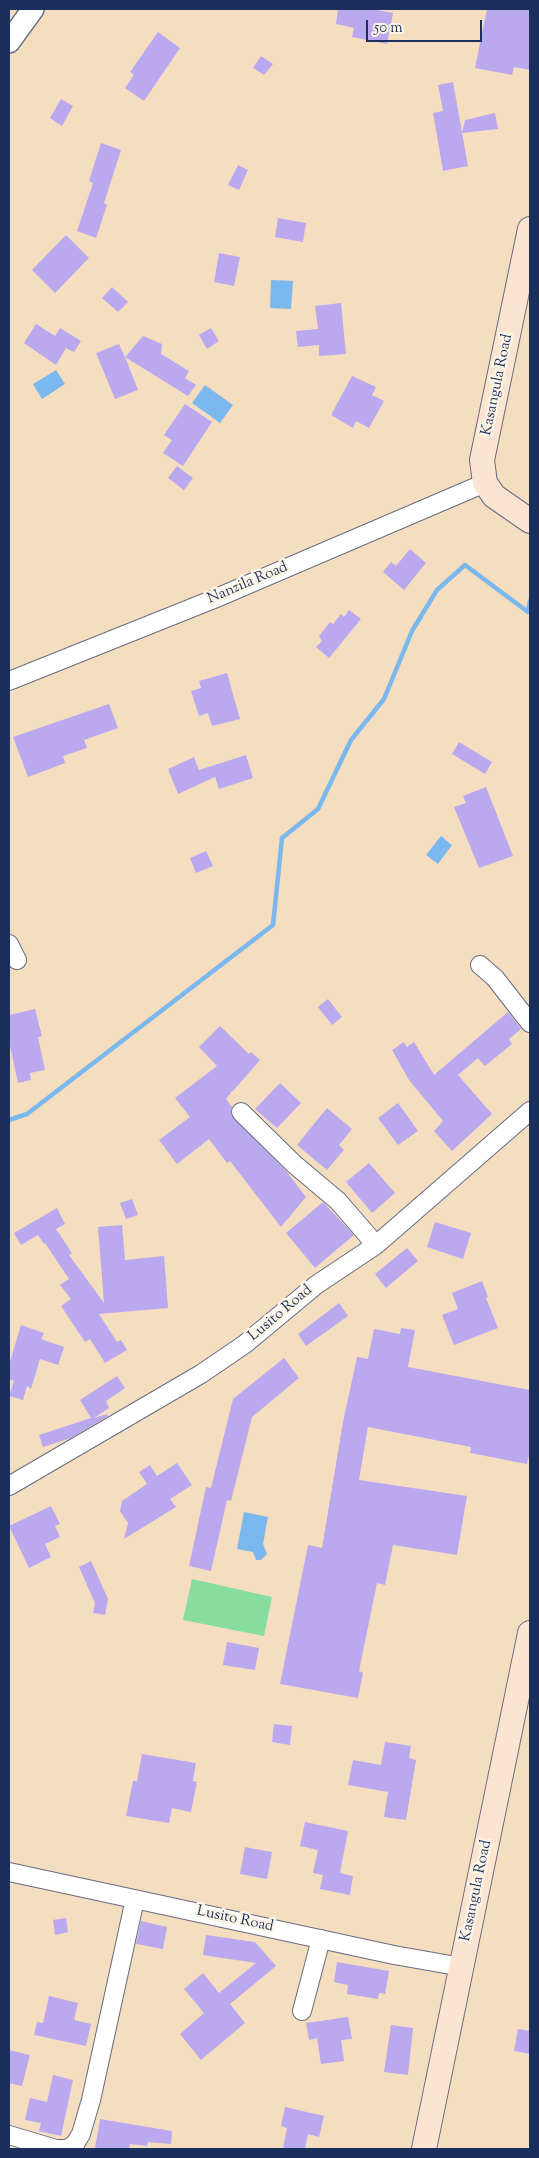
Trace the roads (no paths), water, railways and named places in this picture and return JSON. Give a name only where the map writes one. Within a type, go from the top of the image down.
[{"type":"main road","name":"Kasangula Road","points":[[485,483],[482,460],[530,229]]},
{"type":"main road","points":[[485,483],[494,496],[530,521]]},
{"type":"main road","name":"Kasangula Road","points":[[424,2149],[530,1633]]},
{"type":"street","points":[[9,42],[33,9]]},
{"type":"street","name":"Nanzila Road","points":[[9,681],[214,599],[485,483]]},
{"type":"street","points":[[9,944],[17,960]]},
{"type":"street","points":[[480,965],[495,978],[530,1023]]},
{"type":"street","name":"Lusito Road","points":[[9,1486],[201,1374],[274,1322],[316,1285],[376,1245],[530,1111]]},
{"type":"street","points":[[241,1112],[294,1164],[338,1202],[376,1245]]},
{"type":"street","name":"Lusito Road","points":[[9,1872],[320,1939],[462,1967]]},
{"type":"street","points":[[9,2135],[57,2149],[67,2149],[74,2144],[81,2134],[92,2100],[135,1899]]},
{"type":"street","points":[[302,2011],[320,1939]]},
{"type":"water","points":[[271,280],[293,281],[291,309],[270,308]]},
{"type":"water","points":[[56,370],[65,384],[42,399],[33,384]]},
{"type":"water","points":[[205,385],[233,405],[220,423],[192,403]]},
{"type":"water","points":[[441,836],[452,845],[438,864],[426,855]]},
{"type":"water","points":[[244,1512],[268,1517],[263,1544],[267,1554],[261,1560],[256,1560],[253,1552],[237,1549]]},
{"type":"waterway","points":[[9,1120],[27,1114],[273,925],[282,838],[318,809],[351,740],[384,699],[412,631],[437,590],[465,565],[528,612],[530,601]]}]
